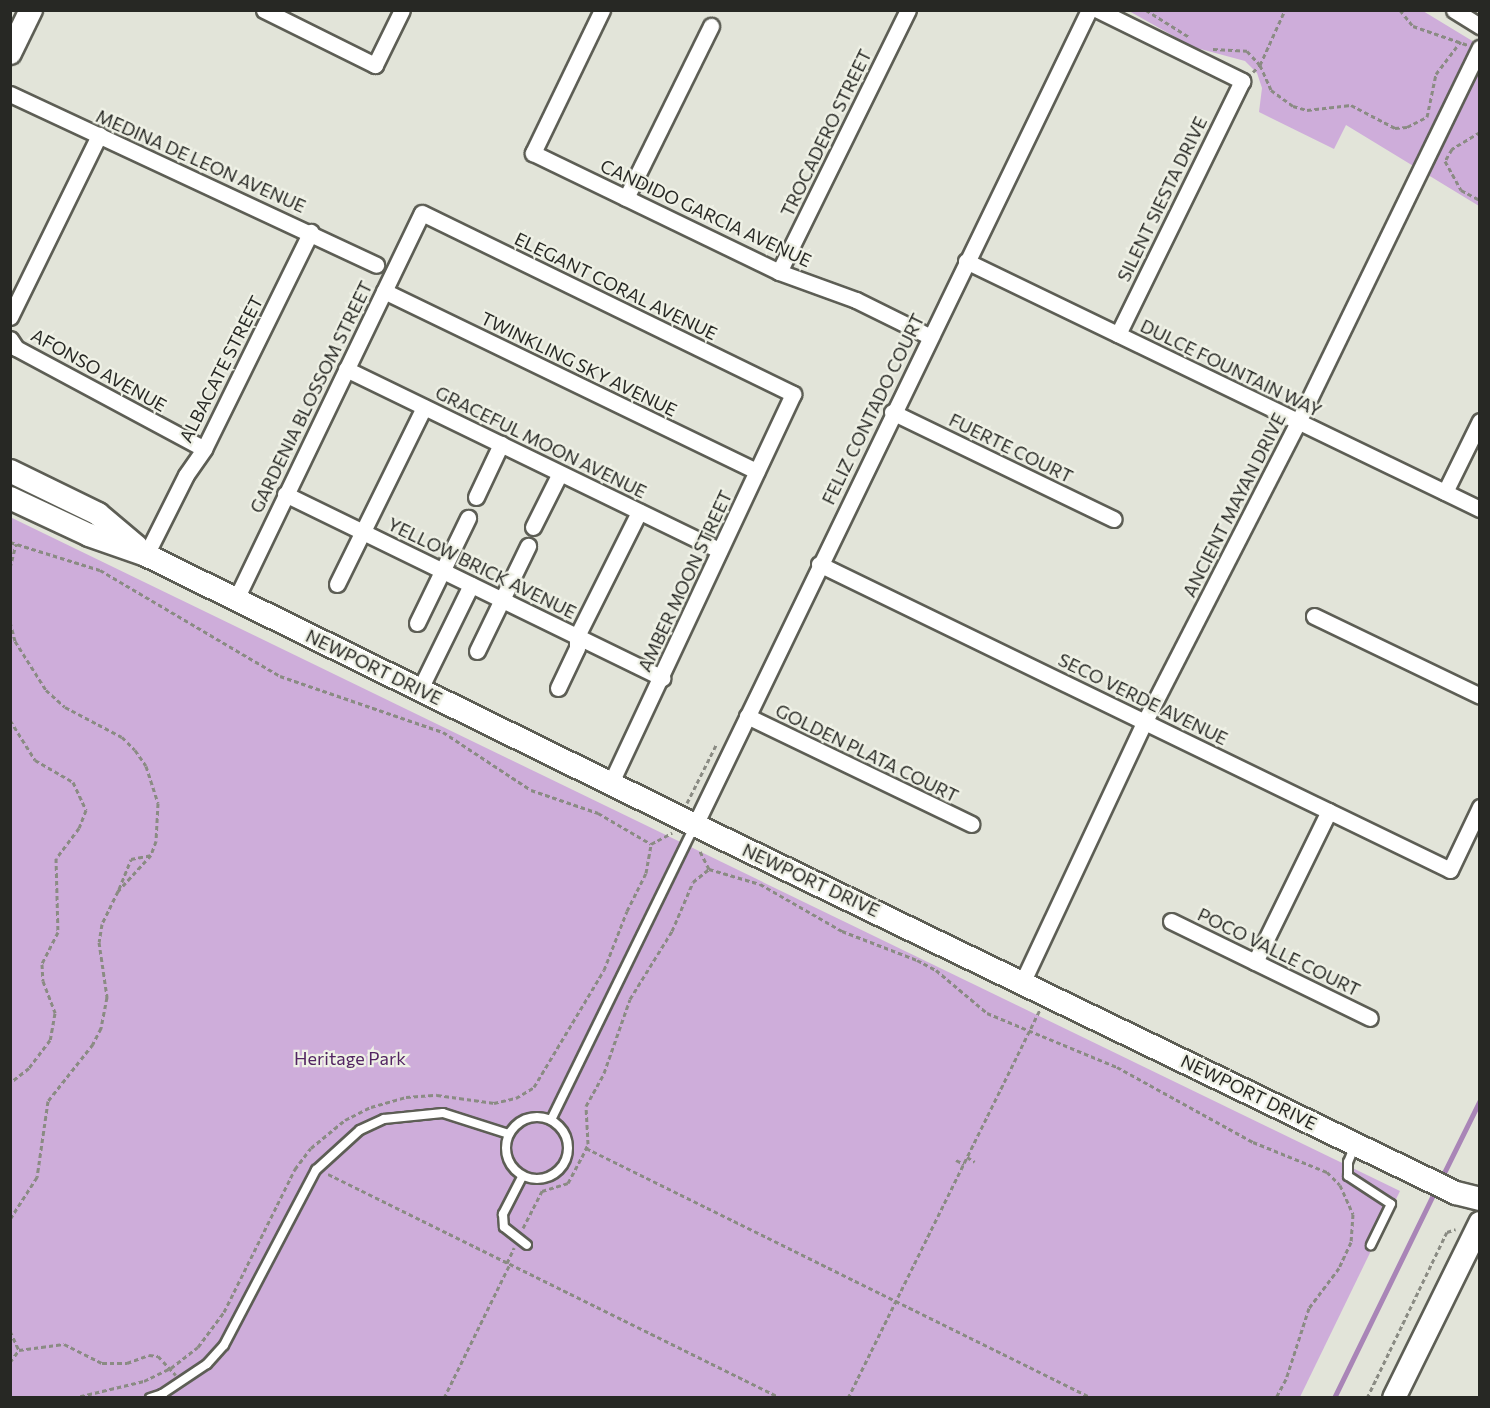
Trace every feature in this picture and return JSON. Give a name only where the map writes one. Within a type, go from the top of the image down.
[{"type":"street","points":[[10,53],[31,10]]},
{"type":"street","points":[[264,10],[375,65],[402,10]]},
{"type":"street","name":"CANDIDO GARCIA AVENUE","points":[[602,10],[533,153],[779,272],[856,300],[929,336]]},
{"type":"street","name":"TROCADERO STREET","points":[[779,272],[908,10]]},
{"type":"street","name":"FELIZ CONTADO COURT","points":[[687,822],[747,716],[892,412],[1089,10]]},
{"type":"street","name":"SILENT SIESTA DRIVE","points":[[1098,10],[1242,81],[1118,334]]},
{"type":"street","points":[[1454,10],[1479,26]]},
{"type":"street","points":[[626,198],[711,26]]},
{"type":"street","name":"ANCIENT MAYAN DRIVE","points":[[1023,981],[1145,721],[1298,422],[1479,49]]},
{"type":"street","name":"MEDINA DE LEON AVENUE","points":[[10,94],[311,232],[376,265]]},
{"type":"street","points":[[10,317],[99,135]]},
{"type":"street","name":"GARDENIA BLOSSOM STREET","points":[[236,599],[422,213]]},
{"type":"street","name":"ELEGANT CORAL AVENUE","points":[[422,213],[793,394]]},
{"type":"street","name":"ALBACATE STREET","points":[[146,555],[186,475],[204,449],[311,232]]},
{"type":"street","name":"DULCE FOUNTAIN WAY","points":[[966,261],[1479,509]]},
{"type":"street","name":"TWINKLING SKY AVENUE","points":[[384,291],[757,471]]},
{"type":"street","name":"AFONSO AVENUE","points":[[10,339],[16,348],[204,449]]},
{"type":"street","name":"GRACEFUL MOON AVENUE","points":[[346,369],[719,550]]},
{"type":"street","name":"AMBER MOON STREET","points":[[610,784],[662,678],[719,550],[793,394]]},
{"type":"street","points":[[337,584],[424,407]]},
{"type":"street","name":"FUERTE COURT","points":[[892,412],[1113,519]]},
{"type":"street","points":[[1445,492],[1479,421]]},
{"type":"street","points":[[476,497],[501,444]]},
{"type":"street","name":"NEWPORT DRIVE","points":[[10,471],[98,514],[146,555]]},
{"type":"street","points":[[533,527],[560,473]]},
{"type":"street","name":"YELLOW BRICK AVENUE","points":[[285,494],[662,678]]},
{"type":"street","name":"NEWPORT DRIVE","points":[[10,498],[89,535],[146,555],[687,822],[1023,981],[1456,1193],[1479,1198]]},
{"type":"street","points":[[558,688],[577,648],[577,636],[639,512]]},
{"type":"street","points":[[417,623],[468,518]]},
{"type":"street","points":[[477,651],[528,546]]},
{"type":"street","name":"SECO VERDE AVENUE","points":[[819,564],[1450,870],[1479,807]]},
{"type":"street","points":[[420,689],[471,585]]},
{"type":"street","points":[[1314,616],[1479,696]]},
{"type":"street","name":"GOLDEN PLATA COURT","points":[[747,716],[970,824]]},
{"type":"street","points":[[1256,963],[1329,811]]},
{"type":"street","name":"POCO VALLE COURT","points":[[1171,921],[1370,1018]]},
{"type":"street","points":[[1394,1398],[1479,1223]]},
{"type":"lane","points":[[551,1120],[687,822]]},
{"type":"lane","points":[[150,1398],[162,1396],[207,1364],[224,1345],[316,1170],[360,1130],[384,1119],[443,1113],[509,1134]]},
{"type":"lane","points":[[527,1118],[551,1120],[568,1142],[568,1153],[559,1171],[542,1179],[522,1177],[508,1161],[505,1151],[509,1134],[527,1118]]},
{"type":"lane","points":[[1355,1144],[1348,1162],[1348,1176],[1391,1204],[1371,1245]]},
{"type":"lane","points":[[522,1177],[502,1214],[504,1227],[527,1245]]},
{"type":"path","points":[[1146,10],[1195,42]]},
{"type":"path","points":[[1260,65],[1285,10]]},
{"type":"path","points":[[1400,10],[1413,26],[1479,49]]},
{"type":"path","points":[[1205,48],[1241,49],[1260,65],[1271,90],[1293,106],[1307,110],[1351,105],[1383,125],[1407,128],[1427,117],[1436,74],[1461,41]]},
{"type":"path","points":[[1479,132],[1452,149],[1445,161],[1461,190],[1479,200]]},
{"type":"path","points":[[10,542],[100,570],[280,676],[443,732],[531,790],[598,813],[651,844],[669,838],[687,822],[716,744]]},
{"type":"path","points":[[10,568],[16,543]]},
{"type":"path","points":[[10,622],[21,650],[46,690],[65,707],[122,737],[146,766],[158,803],[156,841],[150,855],[118,891]]},
{"type":"path","points":[[10,720],[34,760],[73,782],[86,810],[79,828],[56,858],[58,932],[42,964],[43,981],[55,1013],[50,1040],[29,1068],[10,1083]]},
{"type":"path","points":[[73,1398],[144,1381],[171,1368],[193,1352],[218,1322],[295,1169],[334,1128],[370,1107],[400,1098],[437,1095],[494,1103],[516,1098],[534,1087],[604,970],[627,911],[646,873],[651,844]]},
{"type":"path","points":[[700,851],[709,869],[760,884],[842,931],[917,960],[936,970],[987,1013],[1145,1081],[1265,1147],[1315,1165],[1340,1185],[1353,1214],[1351,1242],[1339,1268],[1309,1308],[1286,1379],[1276,1398]]},
{"type":"path","points":[[10,1219],[37,1177],[48,1101],[93,1044],[101,1028],[107,997],[99,942],[102,924],[131,859],[150,855]]},
{"type":"path","points":[[444,1398],[542,1191],[568,1183],[586,1148],[586,1106],[604,1073],[630,999],[672,931],[693,882],[709,869]]},
{"type":"path","points":[[848,1398],[1041,1008]]},
{"type":"path","points":[[586,1148],[1092,1398]]},
{"type":"path","points":[[967,1157],[975,1162]]},
{"type":"path","points":[[956,1160],[964,1164]]},
{"type":"path","points":[[327,1174],[781,1398]]},
{"type":"path","points":[[1367,1398],[1448,1232],[1456,1229]]},
{"type":"path","points":[[10,1331],[19,1350]]},
{"type":"path","points":[[10,1362],[19,1350],[64,1344],[102,1363],[127,1363],[149,1355],[158,1356],[177,1376]]},
{"type":"green space","points":[[1129,11],[1423,11],[1479,45],[1479,206],[1346,125],[1334,149],[1259,112],[1262,88],[1257,73],[1245,61],[1193,47]]},
{"type":"green space","name":"Heritage Park","points":[[10,517],[1400,1191],[1300,1397],[11,1397]]},
{"type":"waterway","points":[[1441,1179],[1480,1100]]},
{"type":"waterway","points":[[1334,1398],[1436,1189]]}]
